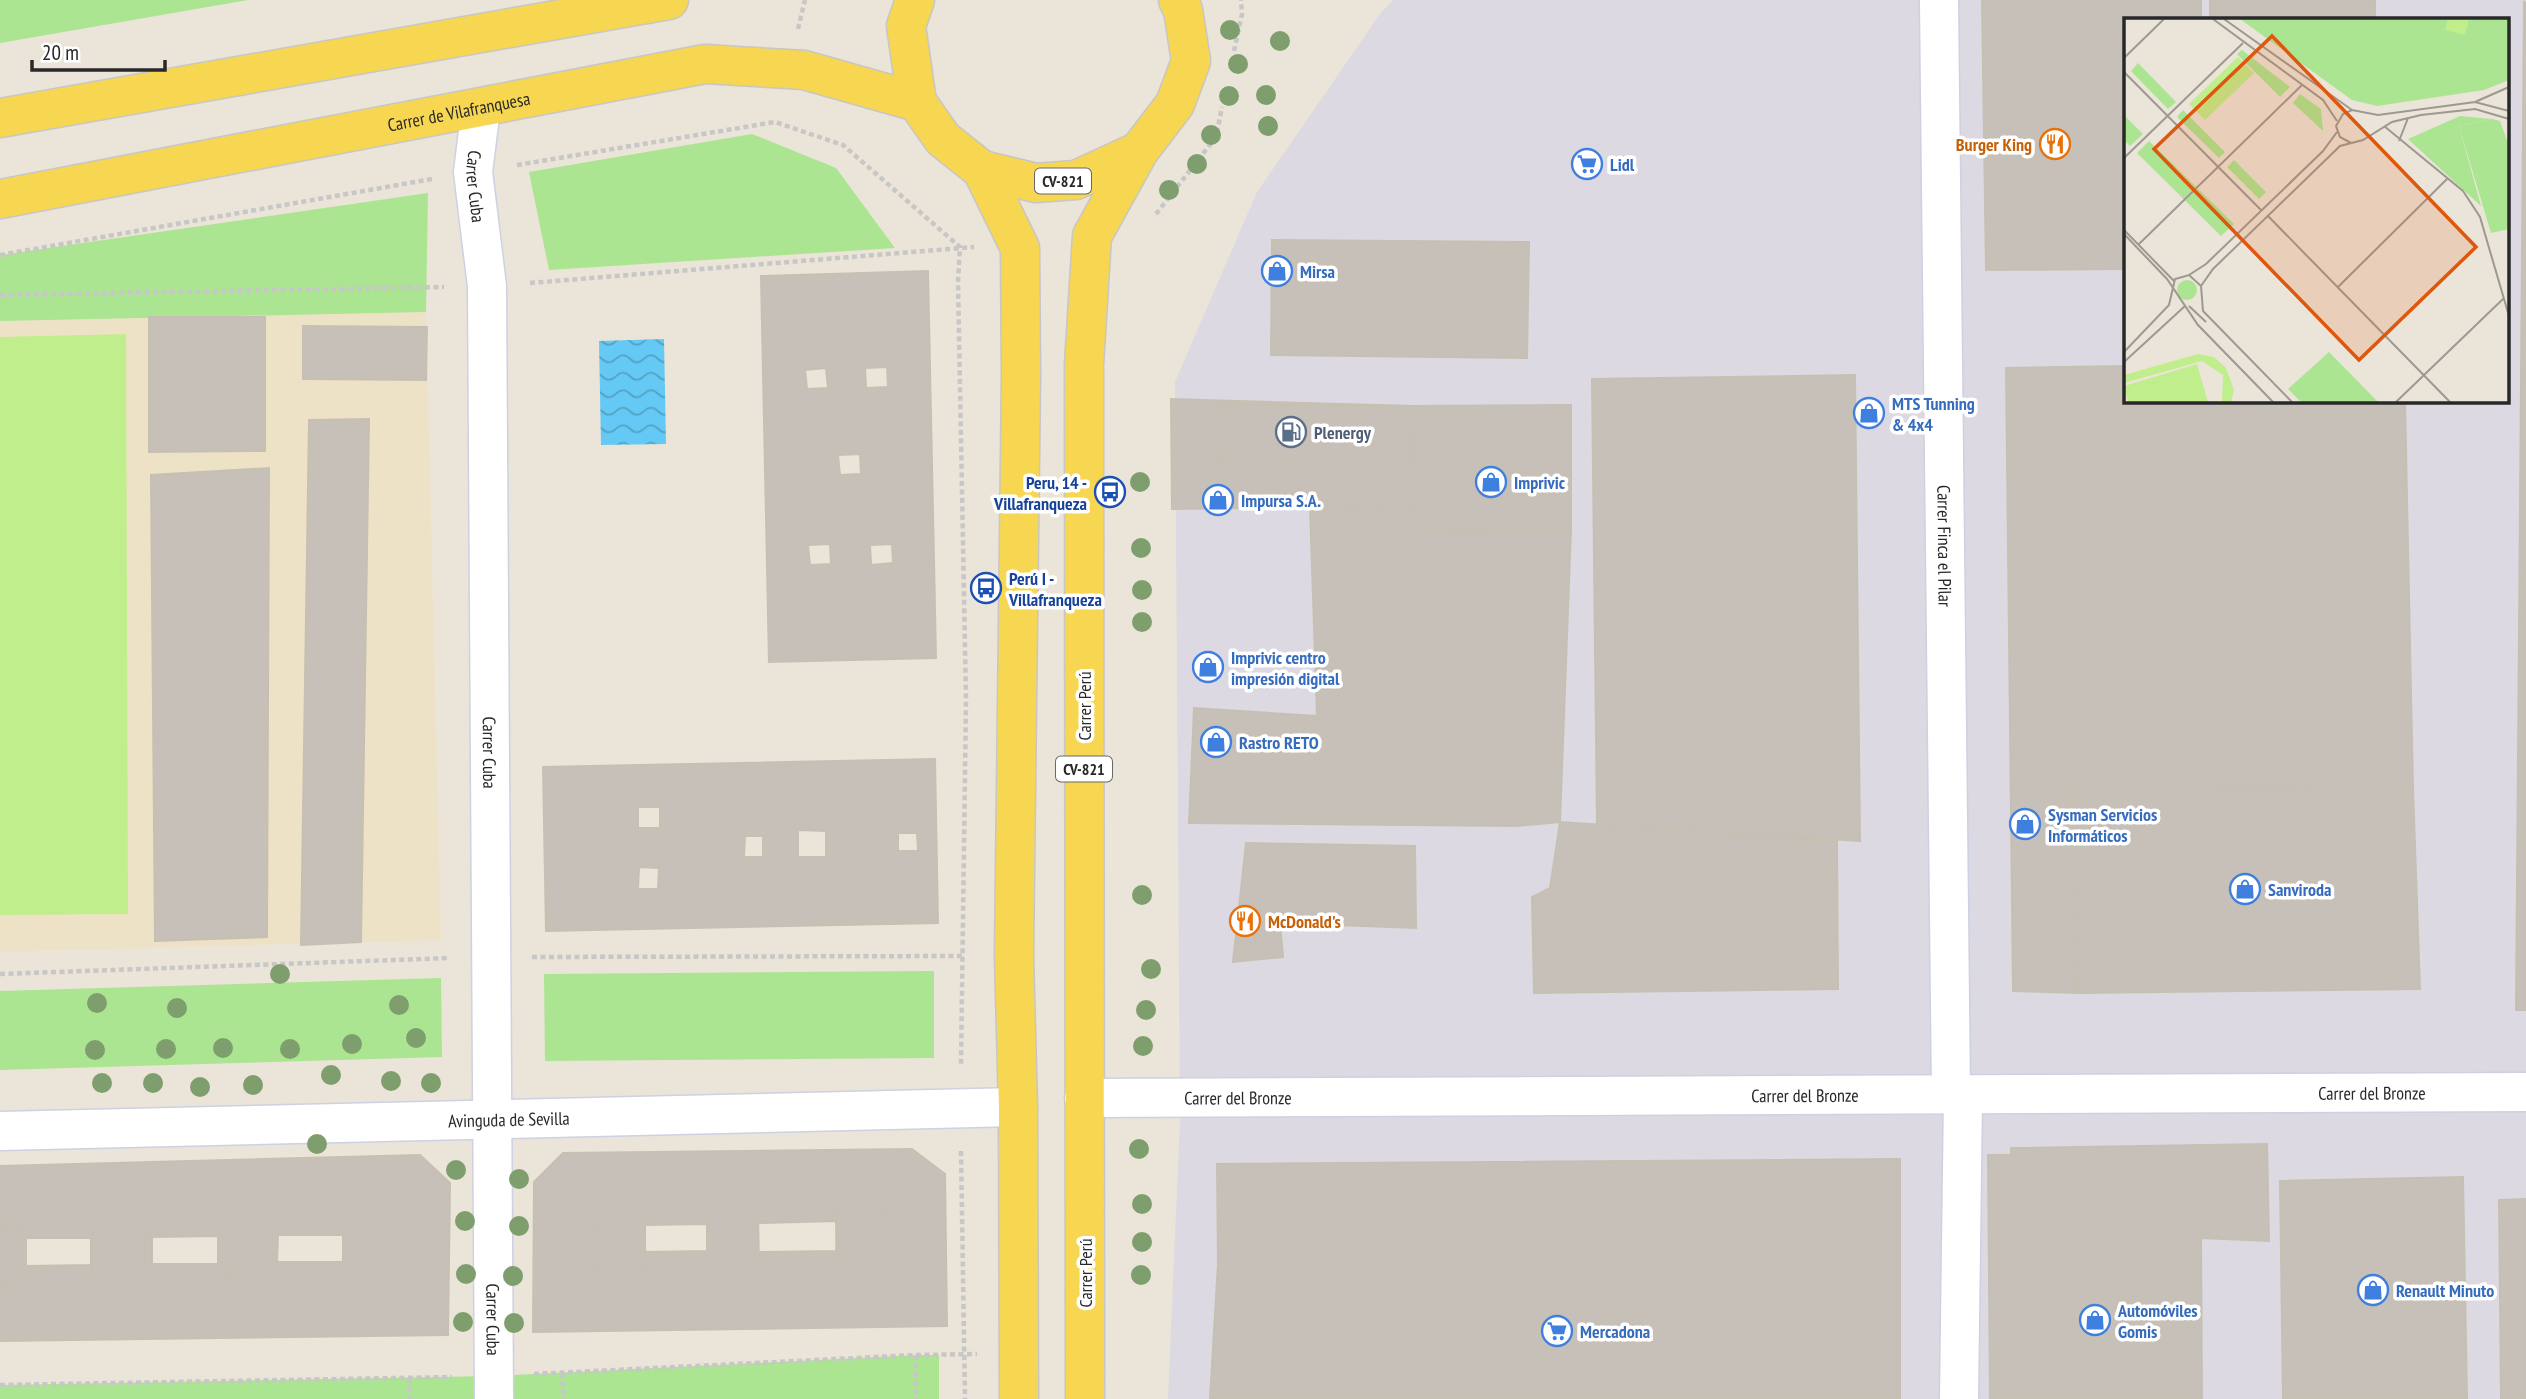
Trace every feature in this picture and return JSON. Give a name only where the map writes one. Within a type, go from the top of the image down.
[{"type":"main road","points":[[0,118],[669,0]]},
{"type":"main road","name":"CV-821","points":[[915,0],[906,26],[917,102],[943,139],[982,170],[1036,183],[1076,180],[1139,151],[1175,104],[1191,61],[1182,3]]},
{"type":"main road","name":"Carrer de Vilafranquesa","points":[[0,199],[705,64],[804,70],[917,102]]},
{"type":"main road","name":"Carrer Perú","points":[[1085,1399],[1084,365],[1092,236],[1139,151]]},
{"type":"main road","name":"CV-821","points":[[982,170],[1020,248],[1014,955],[1018,1107],[1019,1399]]},
{"type":"street","name":"Carrer Finca el Pilar","points":[[1939,0],[1957,1094],[1959,1399]]},
{"type":"street","name":"Carrer Cuba","points":[[481,108],[473,172],[487,286],[494,1399]]},
{"type":"street","name":"Carrer del Bronze","points":[[1084,1098],[2526,1092]]},
{"type":"street","name":"Avinguda de Sevilla","points":[[0,1131],[1018,1107]]},
{"type":"path","points":[[0,255],[775,122],[843,145],[960,247],[958,296],[965,698],[961,1107],[965,1399]]},
{"type":"path","points":[[916,1355],[916,1399]]},
{"type":"path","points":[[562,1373],[564,1399]]},
{"type":"path","points":[[409,1378],[410,1399]]},
{"type":"shaded area","points":[[1393,0],[2526,0],[2526,1399],[1168,1399],[1180,1121],[1175,382],[1257,192],[1380,14]]},
{"type":"shaded area","points":[[426,312],[441,940],[0,952],[0,321]]},
{"type":"green space","points":[[0,0],[248,0],[0,43]]},
{"type":"green space","points":[[752,134],[836,168],[895,248],[549,270],[529,172]]},
{"type":"green space","points":[[428,193],[426,312],[0,321],[0,255]]},
{"type":"green space","points":[[126,334],[128,914],[0,915],[0,337]]},
{"type":"green space","points":[[934,971],[934,1058],[545,1061],[544,974]]},
{"type":"green space","points":[[441,978],[442,1057],[0,1070],[0,991]]},
{"type":"green space","points":[[939,1355],[939,1399],[0,1399],[0,1385],[494,1376]]},
{"type":"water","points":[[664,339],[666,444],[601,445],[599,341]]},
{"type":"building","name":"Burger King","points":[[1982,0],[2201,0],[2201,18],[2124,18],[2124,269],[1986,270]]},
{"type":"building","points":[[2210,0],[2375,0],[2375,18],[2210,18]]},
{"type":"building","points":[[2524,2],[2526,1010],[2516,1010]]},
{"type":"building","points":[[1272,240],[1529,242],[1527,358],[1271,355]]},
{"type":"building","points":[[928,271],[936,658],[769,662],[761,276]],"holes":[[[887,367],[888,387],[866,388],[865,368]],[[826,368],[828,388],[807,389],[805,370]],[[860,454],[861,474],[840,475],[838,455]],[[830,544],[831,564],[810,565],[808,545]],[[892,544],[893,563],[871,565],[870,545]]]},
{"type":"building","points":[[149,317],[265,317],[265,451],[149,452]]},
{"type":"building","points":[[303,326],[427,327],[426,380],[303,379]]},
{"type":"building","points":[[2124,366],[2124,402],[2405,402],[2413,790],[2069,789],[2078,993],[2013,991],[2006,368]]},
{"type":"building","points":[[1855,375],[1860,841],[1597,825],[1592,379]]},
{"type":"building","name":"Plenergy","points":[[1171,399],[1411,406],[1411,506],[1172,509]]},
{"type":"building","points":[[1220,405],[1411,406],[1410,458],[1220,462]]},
{"type":"building","name":"Imprivic","points":[[1571,405],[1571,529],[1411,530],[1411,406]]},
{"type":"building","points":[[369,419],[361,942],[301,945],[309,420]]},
{"type":"building","points":[[269,468],[267,937],[155,941],[151,475]]},
{"type":"building","points":[[1411,506],[1411,530],[1571,529],[1560,822],[1516,826],[1189,823],[1194,708],[1317,716],[1310,507]]},
{"type":"building","points":[[935,759],[938,923],[546,931],[543,767]],"holes":[[[638,807],[660,807],[660,828],[638,828]],[[798,830],[826,831],[826,857],[798,857]],[[898,833],[917,833],[918,851],[898,851]],[[745,836],[763,836],[763,857],[744,857]],[[639,867],[659,868],[658,889],[638,889]]]},
{"type":"building","name":"Sanviroda","points":[[2069,789],[2413,790],[2420,989],[2078,993]]},
{"type":"building","points":[[1560,822],[1837,841],[1838,989],[1534,993],[1532,897],[1550,888]]},
{"type":"building","points":[[1246,843],[1415,846],[1416,928],[1280,923],[1283,957],[1233,962]]},
{"type":"building","name":"Automóviles Gomis","points":[[2267,1144],[2269,1241],[2201,1238],[2202,1399],[1990,1399],[1988,1155],[2011,1155],[2011,1148]]},
{"type":"building","points":[[912,1149],[945,1174],[947,1326],[533,1332],[534,1182],[563,1153]],"holes":[[[836,1221],[837,1251],[758,1252],[758,1223]],[[707,1224],[707,1251],[644,1252],[645,1225]]]},
{"type":"building","points":[[420,1155],[450,1183],[448,1335],[0,1341],[0,1166]],"holes":[[[278,1235],[343,1235],[343,1262],[277,1262]],[[218,1236],[218,1264],[152,1264],[152,1237]],[[26,1238],[91,1238],[91,1265],[26,1266]]]},
{"type":"building","name":"Mercadona","points":[[1900,1159],[1900,1399],[1210,1399],[1218,1263],[1217,1164]]},
{"type":"building","name":"Renault Minuto","points":[[2463,1177],[2467,1399],[2283,1399],[2280,1181]]},
{"type":"building","points":[[2526,1199],[2526,1399],[2501,1399],[2499,1200]]},
{"type":"building","points":[[837,1208],[884,1208],[883,1261],[836,1261]]},
{"type":"building","points":[[595,1213],[645,1214],[645,1270],[594,1270]]},
{"type":"building","points":[[758,1213],[759,1265],[707,1265],[707,1214]]},
{"type":"building","points":[[356,1215],[403,1215],[402,1268],[356,1269]]},
{"type":"building","points":[[226,1223],[273,1223],[272,1276],[225,1275]]},
{"type":"building","points":[[0,1225],[20,1225],[20,1281],[0,1281]]},
{"type":"building","points":[[145,1226],[145,1278],[93,1278],[93,1227]]},
{"type":"place","name":"Burger King","points":[[2055,144]]},
{"type":"place","name":"Lidl","points":[[1587,164]]},
{"type":"place","name":"Mirsa","points":[[1277,271]]},
{"type":"place","name":"MTS Tunning & 4x4","points":[[1869,413]]},
{"type":"place","name":"Plenergy","points":[[1291,432]]},
{"type":"place","name":"Imprivic","points":[[1491,482]]},
{"type":"place","name":"Peru, 14 - Villafranqueza","points":[[1110,492]]},
{"type":"place","name":"Impursa S.A.","points":[[1218,500]]},
{"type":"place","name":"Perú I - Villafranqueza","points":[[986,588]]},
{"type":"place","name":"Imprivic centro impresión digital","points":[[1208,667]]},
{"type":"place","name":"Rastro RETO","points":[[1216,742]]},
{"type":"place","name":"Sysman Servicios Informáticos","points":[[2025,824]]},
{"type":"place","name":"Sanviroda","points":[[2245,889]]},
{"type":"place","name":"McDonald's","points":[[1245,921]]},
{"type":"place","name":"Renault Minuto","points":[[2373,1290]]},
{"type":"place","name":"Automóviles Gomis","points":[[2095,1320]]},
{"type":"place","name":"Mercadona","points":[[1557,1331]]}]
